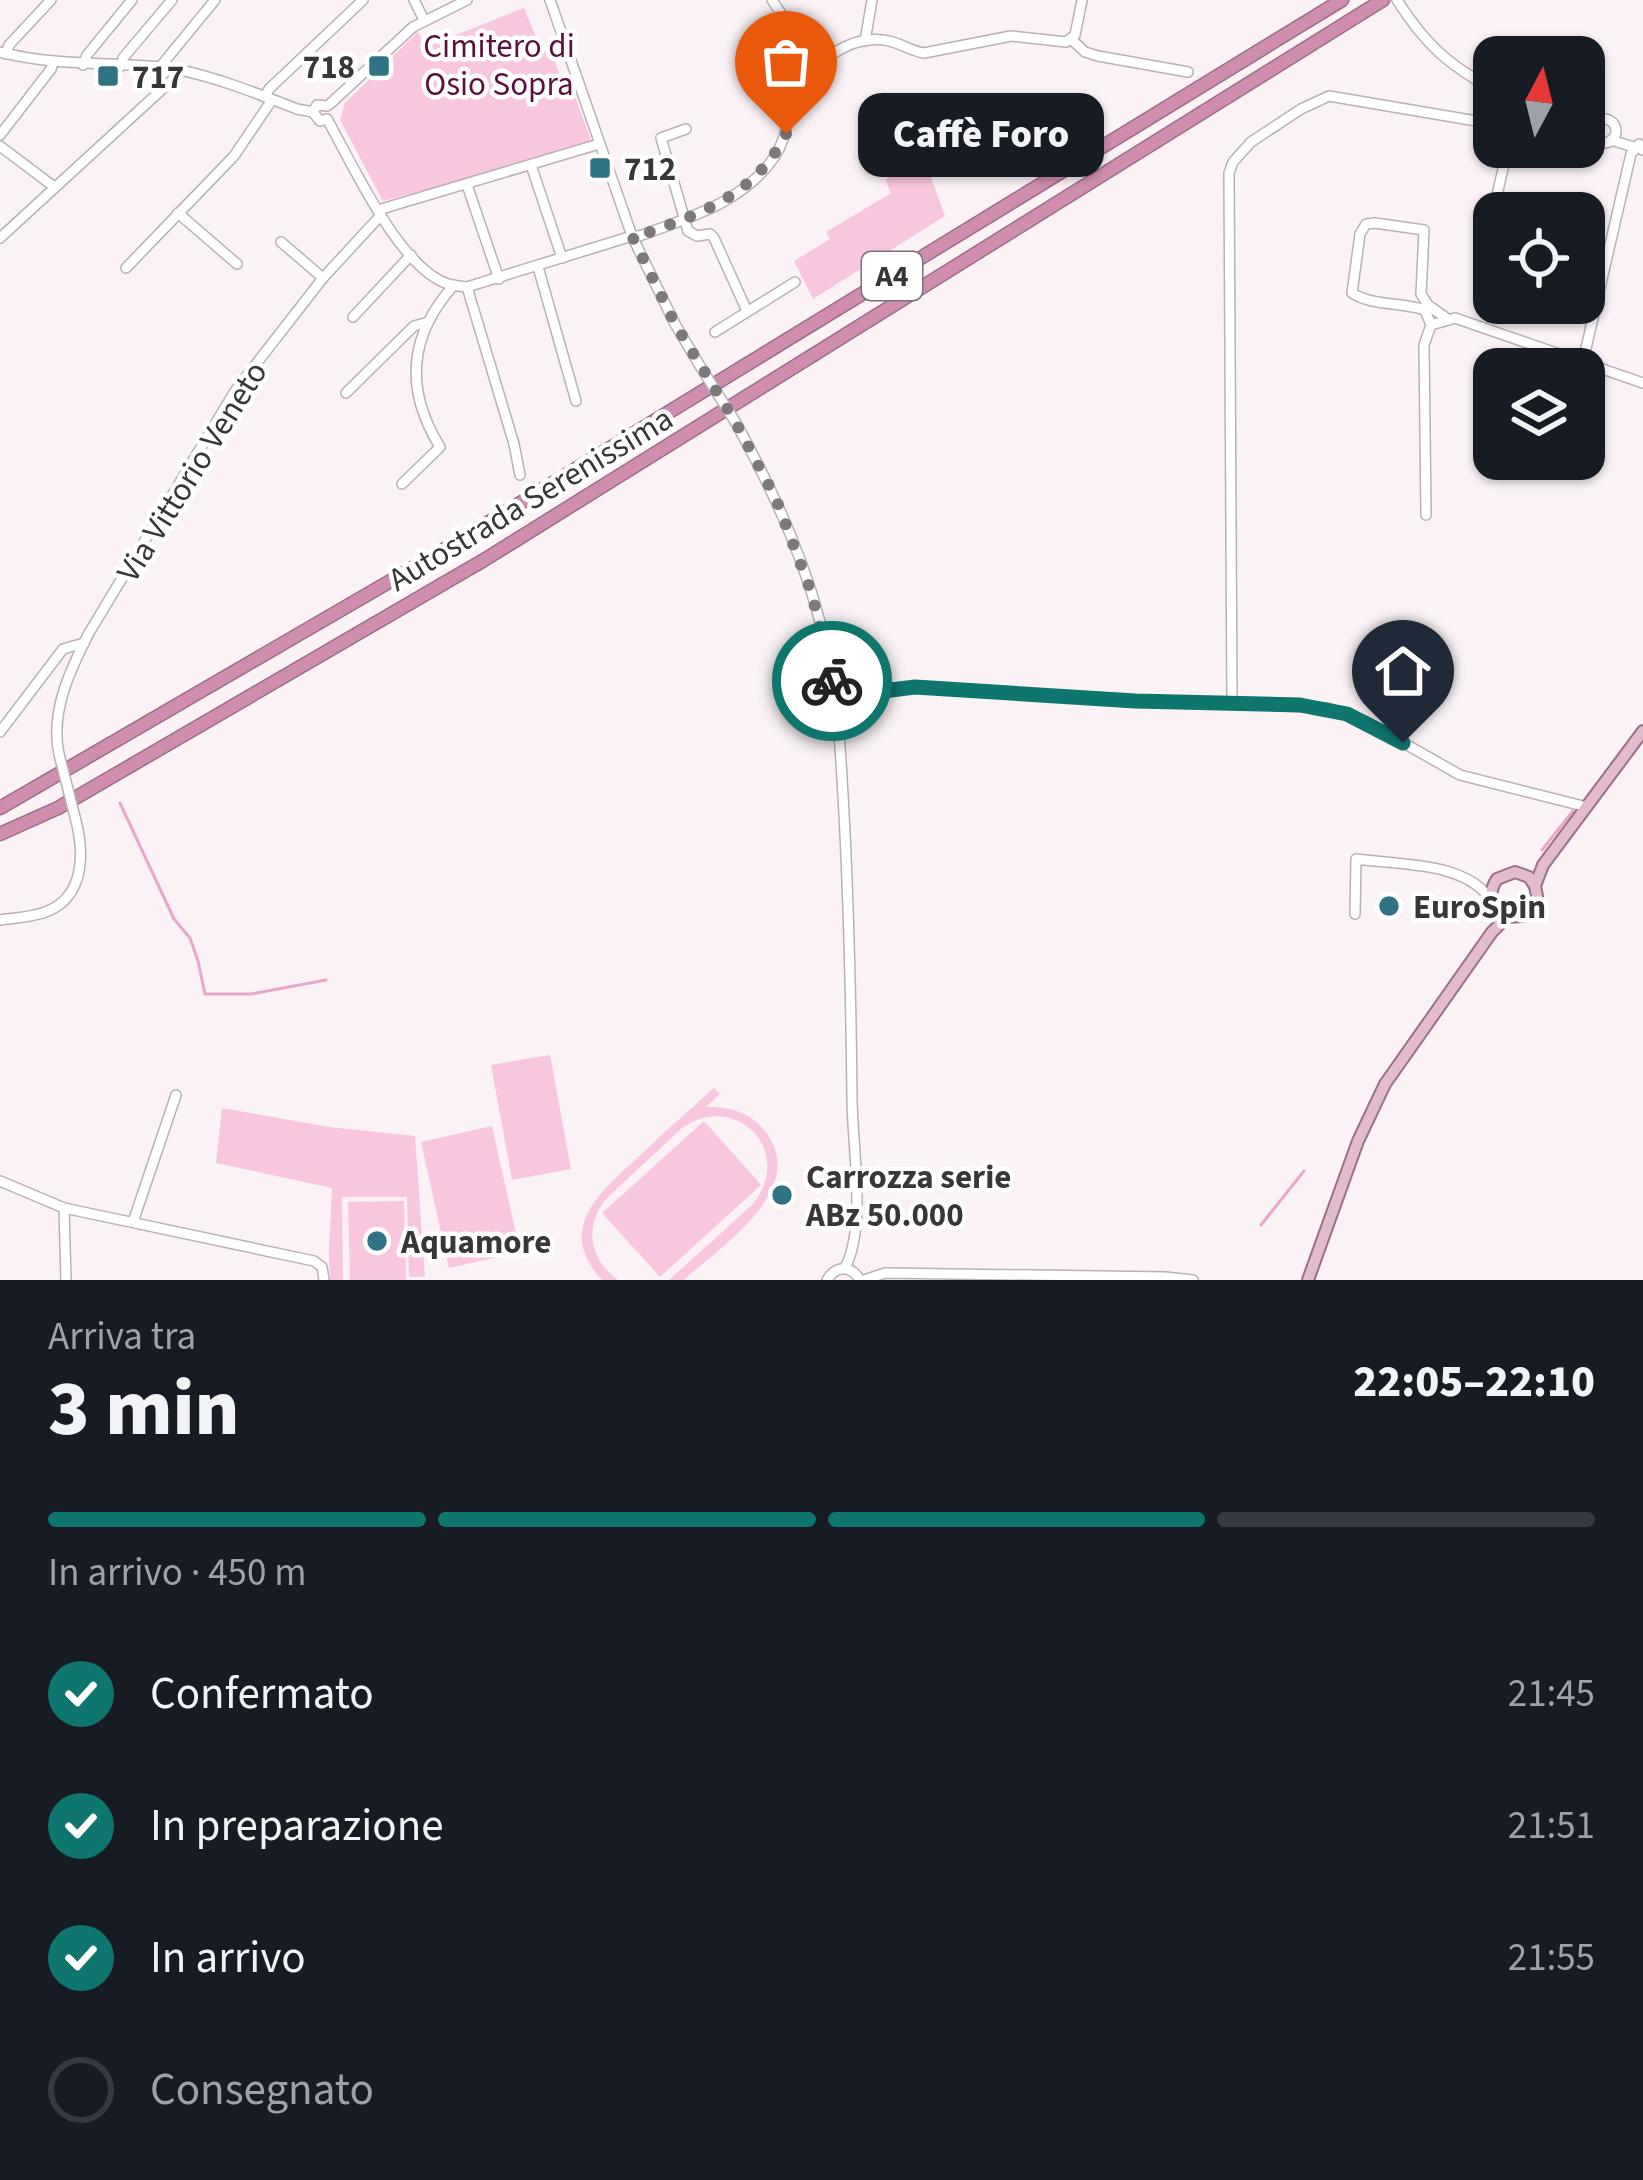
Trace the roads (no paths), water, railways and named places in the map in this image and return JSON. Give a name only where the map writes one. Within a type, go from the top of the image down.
[{"type":"highway","name":"Autostrada Serenissima","points":[[0,808],[442,551],[1342,0]]},
{"type":"highway","name":"Autostrada Serenissima","points":[[0,834],[58,808],[484,560],[1383,0]]},
{"type":"main road","points":[[1535,886],[1544,866],[1643,731]]},
{"type":"main road","points":[[1492,932],[1494,884],[1508,872],[1523,874],[1544,866]]},
{"type":"main road","points":[[1309,1280],[1358,1141],[1385,1084],[1492,932],[1507,917],[1531,910],[1537,896],[1535,886],[1523,874]]},
{"type":"main road","points":[[1493,905],[1507,917]]},
{"type":"street","points":[[51,0],[3,53],[52,63],[182,71],[313,112],[320,121],[330,113],[327,106]]},
{"type":"street","points":[[83,64],[132,0]]},
{"type":"street","points":[[121,66],[172,0]]},
{"type":"street","points":[[160,68],[215,0]]},
{"type":"street","points":[[126,268],[234,157],[269,98],[269,89],[363,0]]},
{"type":"street","points":[[414,0],[424,20]]},
{"type":"street","points":[[313,112],[317,105],[327,106],[412,27],[467,0]]},
{"type":"street","points":[[768,0],[794,32],[826,59]]},
{"type":"street","points":[[865,41],[872,0]]},
{"type":"street","points":[[1072,39],[1082,0]]},
{"type":"street","points":[[1397,0],[1426,43],[1473,78]]},
{"type":"street","points":[[552,2],[632,236],[675,324],[776,499],[812,594],[827,652],[839,726],[850,914],[857,1236],[845,1268]]},
{"type":"street","points":[[327,119],[379,212],[411,255],[430,274],[467,287],[639,236],[718,205],[747,185],[774,157],[802,84],[826,59],[849,45],[889,41],[914,52],[934,52],[1011,36],[1058,42],[1072,39]]},
{"type":"street","points":[[1072,39],[1085,52],[1098,56],[1188,72]]},
{"type":"street","points":[[0,135],[52,63]]},
{"type":"street","points":[[0,238],[182,71]]},
{"type":"street","points":[[1232,704],[1229,173],[1233,162],[1251,142],[1329,96],[1473,120]]},
{"type":"street","points":[[1605,120],[1610,121],[1614,136]]},
{"type":"street","points":[[686,129],[661,138],[688,231],[714,238],[747,310]]},
{"type":"street","points":[[1605,142],[1614,136]]},
{"type":"street","points":[[1585,348],[1631,154],[1640,147],[1614,136]]},
{"type":"street","points":[[379,212],[599,144]]},
{"type":"street","points":[[0,146],[53,186]]},
{"type":"street","points":[[531,166],[562,259]]},
{"type":"street","points":[[467,184],[499,279]]},
{"type":"street","name":"Via Vittorio Veneto","points":[[0,920],[45,912],[67,898],[75,885],[82,852],[57,728],[71,666],[235,392],[379,212]]},
{"type":"street","points":[[178,213],[237,264]]},
{"type":"street","points":[[1426,515],[1424,345],[1431,326],[1425,310],[1360,299],[1352,293],[1360,234],[1366,224],[1424,230],[1421,294],[1449,320]]},
{"type":"street","points":[[281,242],[322,278]]},
{"type":"street","points":[[353,317],[411,255]]},
{"type":"street","points":[[538,267],[576,401]]},
{"type":"street","points":[[715,332],[795,283]]},
{"type":"street","points":[[402,484],[440,447],[425,416],[415,371],[417,346],[436,304],[454,285]]},
{"type":"street","points":[[467,287],[520,475]]},
{"type":"street","points":[[1431,326],[1455,318],[1542,348]]},
{"type":"street","points":[[346,393],[414,326],[425,323]]},
{"type":"street","points":[[1605,370],[1643,383]]},
{"type":"street","points":[[0,732],[63,649],[84,643]]},
{"type":"street","points":[[835,697],[915,687],[1135,701],[1300,705],[1347,714],[1460,775],[1587,807]]},
{"type":"street","points":[[1355,914],[1356,859],[1414,863],[1474,882],[1493,905]]},
{"type":"street","points":[[1474,882],[1508,872]]},
{"type":"street","points":[[133,1222],[176,1095]]},
{"type":"street","points":[[2,1182],[64,1208],[314,1261],[322,1267],[325,1280]]},
{"type":"street","points":[[64,1208],[66,1280]]},
{"type":"street","points":[[827,1280],[835,1270],[845,1268],[862,1280],[885,1273],[1193,1280]]},
{"type":"waterway","points":[[120,803],[174,919],[190,938],[205,994],[251,994],[326,980]]},
{"type":"waterway","points":[[1542,850],[1573,811]]},
{"type":"waterway","points":[[1261,1225],[1304,1171]]},
{"type":"place","name":"718","points":[[379,66]]},
{"type":"place","name":"717","points":[[108,76]]},
{"type":"place","name":"Caffè Foro","points":[[786,134]]},
{"type":"place","name":"712","points":[[600,168]]},
{"type":"place","name":"EuroSpin","points":[[1389,906]]},
{"type":"place","name":"Carrozza serie ABz 50.000","points":[[782,1195]]},
{"type":"place","name":"Aquamore","points":[[377,1241]]},
{"type":"park label","name":"Cimitero di Osio Sopra","points":[[499,64]]}]
